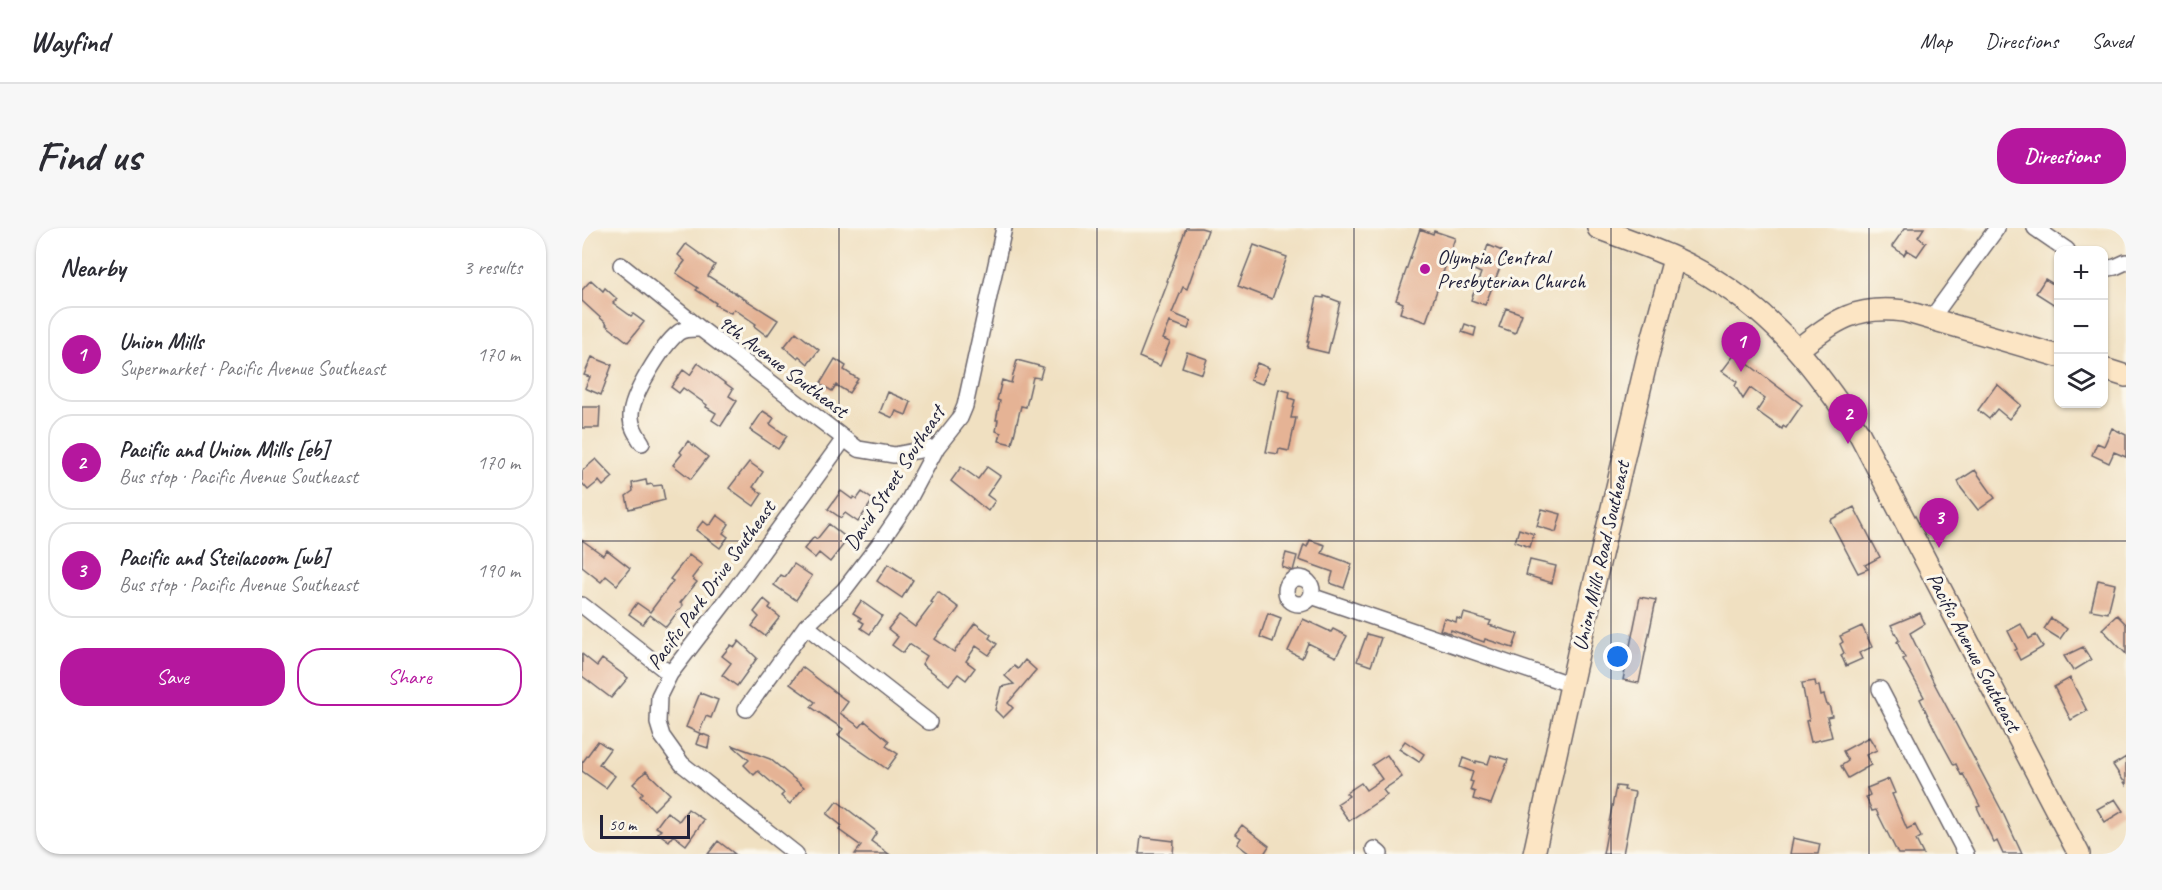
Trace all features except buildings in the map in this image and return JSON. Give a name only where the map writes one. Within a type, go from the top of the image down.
[{"type":"street","name":"David Street Southeast","points":[[746,709],[806,626],[844,590],[879,543],[906,505],[937,447],[960,418],[965,406],[1004,228]]},
{"type":"street","name":"Pacific Avenue Southeast","points":[[1598,228],[1710,276],[1746,300],[1769,319],[1798,349],[1820,377],[1860,434],[2079,854]]},
{"type":"street","points":[[1931,319],[1997,228]]},
{"type":"street","points":[[2035,228],[2061,246]]},
{"type":"street","name":"Union Mills Road Southeast","points":[[1534,854],[1645,370],[1674,259]]},
{"type":"street","points":[[2108,268],[2126,262]]},
{"type":"street","name":"9th Avenue Southeast","points":[[621,265],[700,329],[858,449],[894,455],[937,447]]},
{"type":"street","points":[[1798,349],[1849,315],[1864,310],[1883,309],[1904,311],[2054,355]]},
{"type":"street","points":[[642,443],[634,432],[630,419],[632,402],[640,385],[679,331],[690,328],[700,329]]},
{"type":"street","points":[[2108,371],[2126,376]]},
{"type":"street","name":"Pacific Park Drive Southeast","points":[[796,854],[682,764],[662,736],[658,712],[659,696],[670,674],[736,588],[844,439]]},
{"type":"street","points":[[1311,596],[1572,685]]},
{"type":"street","points":[[582,605],[670,674]]},
{"type":"street","points":[[806,626],[929,722]]},
{"type":"street","points":[[1880,688],[1966,854]]},
{"type":"place","name":"Olympia Central Presbyterian Church","points":[[1425,269]]},
{"type":"place","name":"Union Mills","points":[[1741,372]]},
{"type":"place","name":"Pacific and Union Mills [eb]","points":[[1848,444]]},
{"type":"place","name":"Pacific and Steilacoom [wb]","points":[[1939,548]]}]
